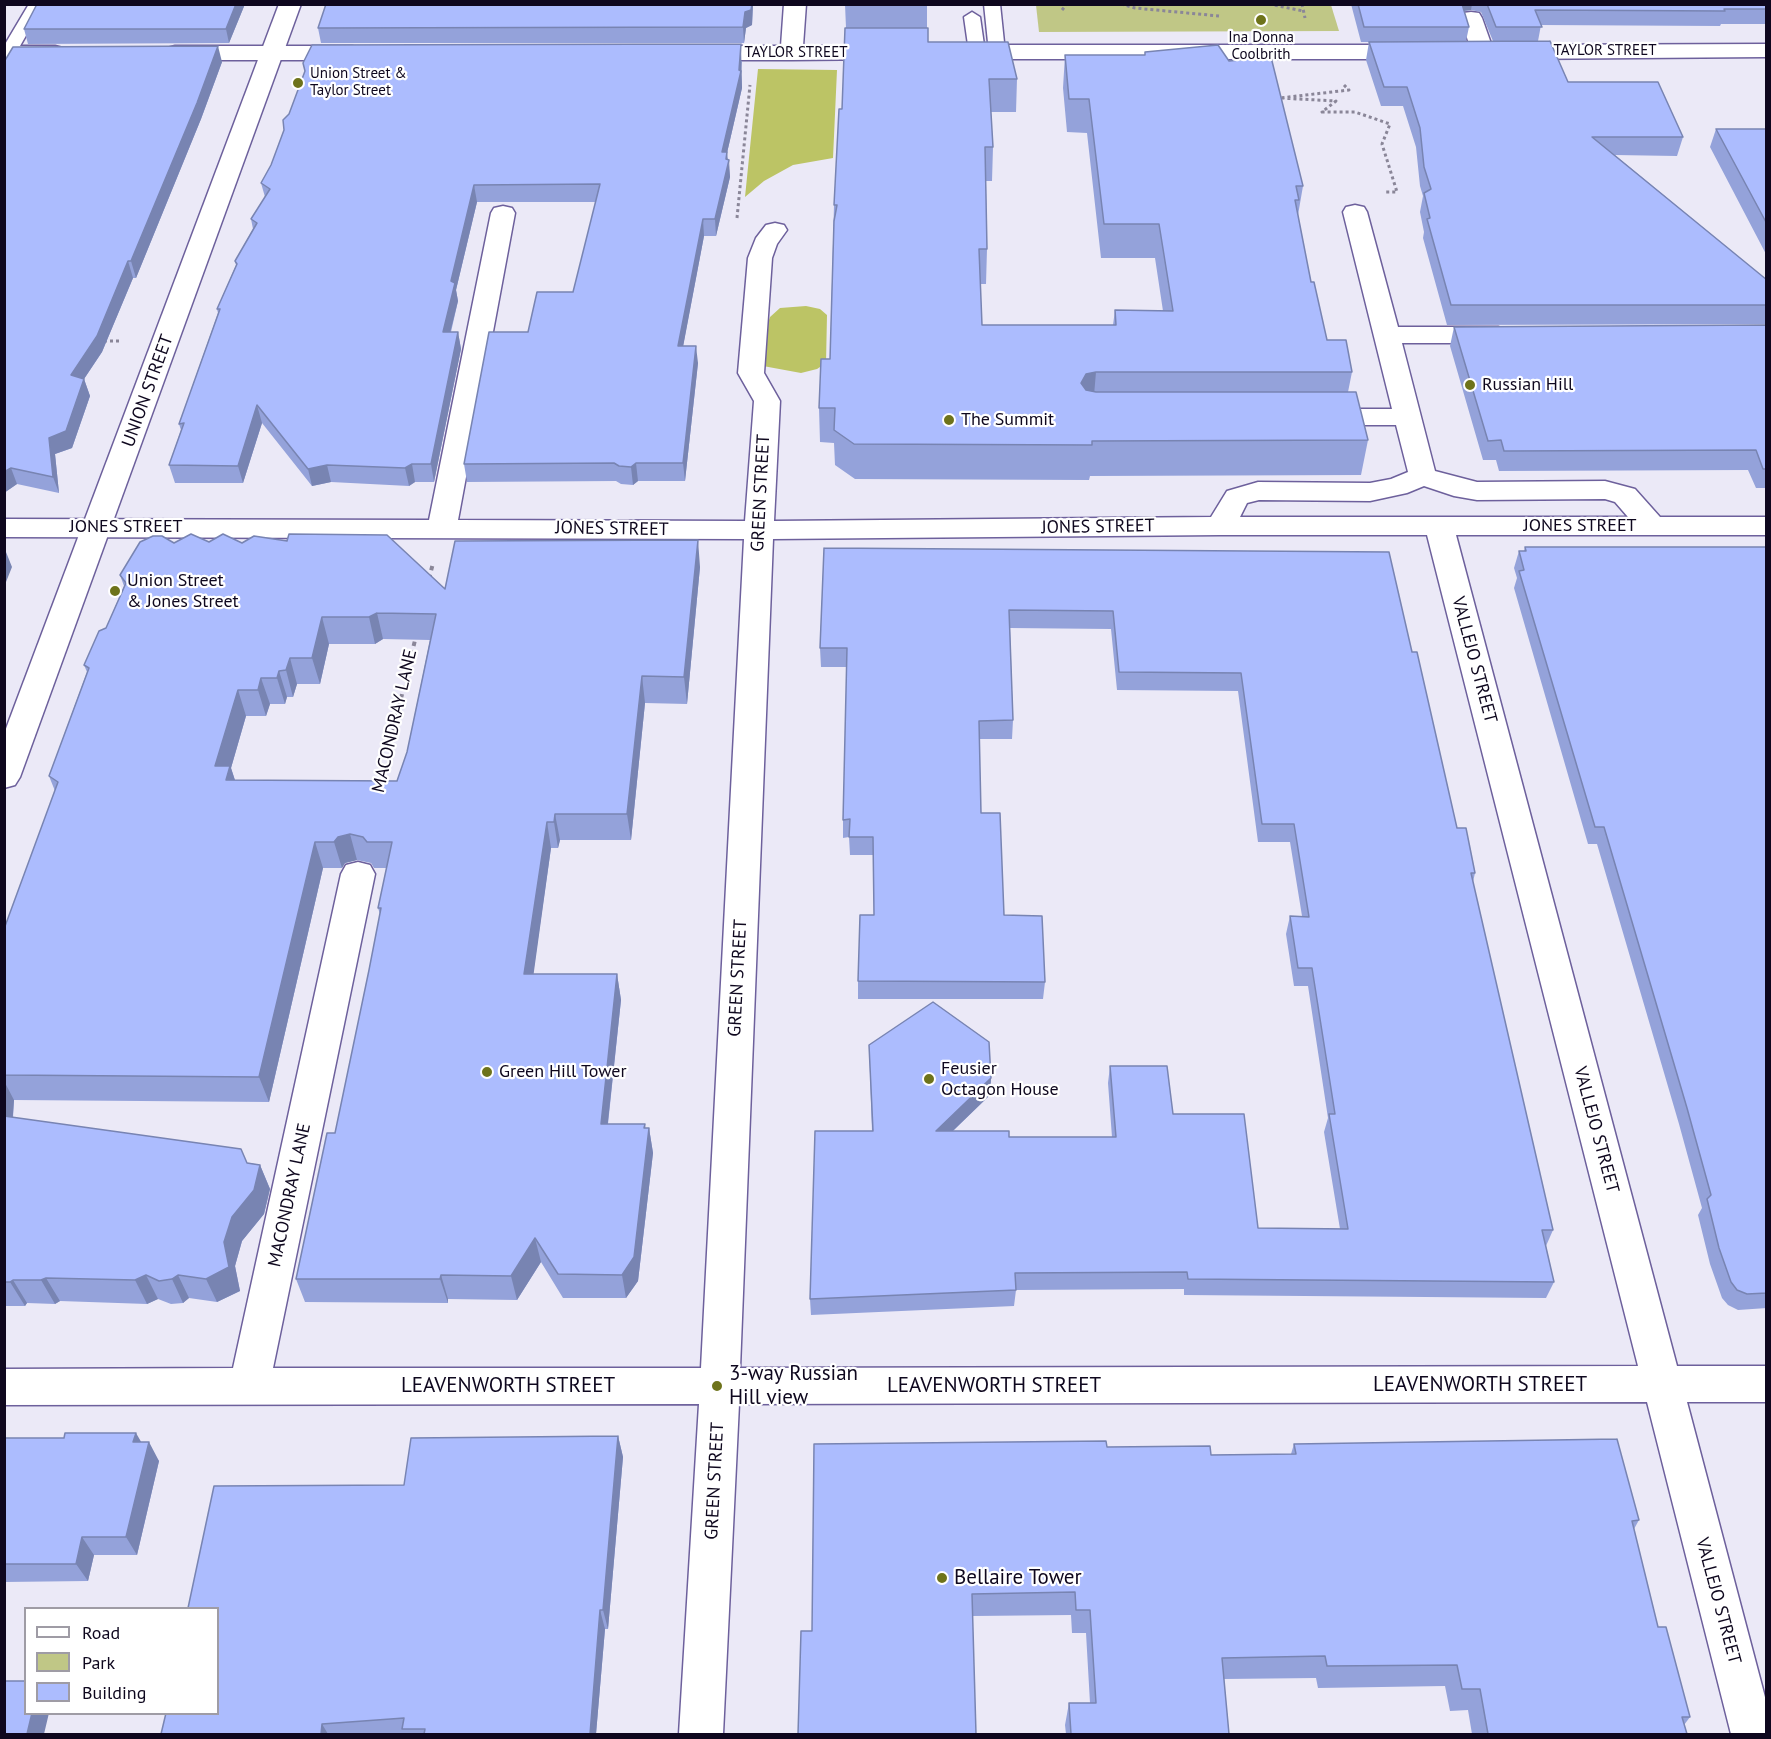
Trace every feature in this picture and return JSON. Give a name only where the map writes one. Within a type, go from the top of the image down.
[{"type":"street","name":"UNION STREET","points":[[4,777],[290,4]]},
{"type":"street","points":[[792,53],[795,4]]},
{"type":"street","points":[[1471,18],[1483,52]]},
{"type":"street","name":"TAYLOR STREET","points":[[1461,52],[1767,51]]},
{"type":"street","name":"TAYLOR STREET","points":[[679,52],[909,52]]},
{"type":"street","points":[[943,52],[1428,52]]},
{"type":"street","points":[[6,56],[77,53]]},
{"type":"street","points":[[157,53],[368,53]]},
{"type":"street","points":[[1220,526],[1237,497],[1258,491],[1370,492],[1397,487],[1423,476],[1355,212]]},
{"type":"street","points":[[442,527],[503,213]]},
{"type":"street","name":"GREEN STREET","points":[[701,1734],[767,401],[751,373],[760,258],[765,243],[775,230]]},
{"type":"street","points":[[1387,335],[1517,334]]},
{"type":"street","points":[[1290,417],[1408,417]]},
{"type":"street","name":"JONES STREET","points":[[1423,476],[1454,487],[1478,491],[1605,490],[1625,495],[1652,526]]},
{"type":"street","name":"JONES STREET","points":[[4,528],[442,527],[759,530],[1220,526],[1767,526]]},
{"type":"street","name":"VALLEJO STREET","points":[[1439,526],[1753,1734]]},
{"type":"street","name":"MACONDRAY LANE","points":[[249,1387],[358,874]]},
{"type":"street","name":"LEAVENWORTH STREET","points":[[4,1387],[1767,1384]]},
{"type":"lane","points":[[6,56],[37,4]]},
{"type":"lane","points":[[987,52],[992,4]]},
{"type":"lane","points":[[972,17],[987,52]]},
{"type":"path","points":[[1062,10],[1066,4]]},
{"type":"path","points":[[1269,4],[1304,11]]},
{"type":"path","points":[[1302,4],[1307,24]]},
{"type":"path","points":[[1341,83],[1349,90],[1280,98],[1336,101],[1322,112],[1355,112],[1390,124],[1382,144],[1397,192]]},
{"type":"path","points":[[736,221],[749,91]]},
{"type":"path","points":[[98,341],[121,341]]},
{"type":"path","points":[[428,585],[442,527]]},
{"type":"path","name":"MACONDRAY LANE","points":[[378,793],[417,631]]},
{"type":"green space","points":[[1036,5],[1331,5],[1339,31],[1039,32]]},
{"type":"green space","points":[[758,69],[837,70],[833,158],[793,165],[764,181],[745,197]]},
{"type":"green space","points":[[806,306],[820,309],[827,315],[826,363],[817,369],[801,373],[763,366],[763,338],[770,317],[780,308]]},
{"type":"building","points":[[37,4],[236,4],[226,29],[24,29]]},
{"type":"building","points":[[326,4],[752,4],[751,10],[745,12],[743,27],[318,28]]},
{"type":"building","points":[[1358,4],[1462,4],[1469,27],[1364,27]]},
{"type":"building","points":[[1487,4],[1767,4],[1767,9],[1724,9],[1725,11],[1535,10],[1542,27],[1496,27]]},
{"type":"building","points":[[845,28],[928,28],[928,42],[1008,42],[1017,79],[989,79],[993,147],[985,147],[987,249],[979,249],[982,325],[1116,325],[1115,310],[1173,311],[1159,224],[1104,224],[1089,99],[1069,99],[1065,55],[1145,55],[1145,52],[1218,45],[1229,61],[1271,57],[1303,186],[1296,186],[1299,200],[1295,200],[1311,282],[1314,282],[1327,340],[1346,340],[1352,372],[1096,372],[1086,374],[1081,383],[1086,390],[1096,392],[1356,392],[1368,440],[1092,441],[1092,445],[854,444],[834,430],[835,408],[819,408],[821,359],[830,359],[834,221],[837,205],[834,205],[839,109],[842,109]]},
{"type":"building","points":[[1550,41],[1568,82],[1658,82],[1683,137],[1592,137],[1767,280],[1767,305],[1451,305],[1427,219],[1430,218],[1424,193],[1431,189],[1424,167],[1420,128],[1407,87],[1384,87],[1369,42]]},
{"type":"building","points":[[741,44],[739,70],[741,71],[722,152],[727,152],[726,159],[729,160],[715,219],[703,219],[678,346],[696,346],[683,463],[636,463],[631,467],[614,463],[464,464],[489,332],[528,332],[537,292],[573,292],[600,184],[474,185],[451,281],[455,283],[443,332],[458,332],[431,464],[412,464],[405,468],[327,465],[308,469],[257,405],[238,466],[169,465],[184,423],[179,424],[220,309],[217,309],[237,264],[235,261],[257,223],[251,219],[270,189],[261,183],[271,165],[284,130],[283,120],[289,114],[305,71],[303,63],[312,45]]},
{"type":"building","points":[[218,46],[197,103],[131,261],[128,261],[97,336],[71,375],[84,379],[66,431],[49,438],[53,477],[11,468],[4,472],[4,62],[13,47]]},
{"type":"building","points":[[1716,129],[1767,129],[1767,224]]},
{"type":"building","points":[[1767,325],[1767,469],[1763,469],[1756,450],[1504,451],[1501,440],[1488,441],[1454,327]]},
{"type":"building","points":[[191,534],[209,542],[223,534],[242,543],[254,536],[287,541],[289,534],[387,535],[445,589],[455,541],[698,540],[684,677],[642,676],[627,814],[555,814],[554,822],[547,822],[524,974],[617,974],[601,1124],[645,1124],[644,1128],[649,1128],[634,1257],[622,1275],[558,1274],[535,1238],[511,1276],[441,1275],[440,1279],[296,1279],[327,1133],[335,1133],[369,970],[381,908],[378,908],[392,842],[367,842],[363,837],[350,834],[338,837],[334,842],[315,842],[259,1077],[4,1075],[4,929],[58,782],[49,776],[89,668],[84,665],[99,631],[106,628],[126,583],[120,575],[140,542],[153,536],[162,536],[174,543]],"holes":[[[377,613],[436,614],[407,752],[397,781],[226,780],[230,766],[215,766],[238,690],[258,690],[261,678],[277,678],[279,671],[286,670],[290,658],[312,658],[322,617],[369,617]]]},
{"type":"building","points":[[1525,547],[1767,547],[1767,1293],[1747,1294],[1737,1290],[1731,1282],[1719,1248],[1707,1199],[1711,1195],[1604,827],[1595,827],[1519,571],[1524,570],[1519,551],[1526,551]]},
{"type":"building","points":[[824,548],[1389,552],[1412,652],[1417,652],[1457,828],[1466,828],[1475,873],[1471,873],[1553,1230],[1542,1230],[1554,1282],[1188,1279],[1187,1272],[1015,1273],[1016,1290],[810,1299],[815,1131],[873,1131],[869,1045],[933,1002],[989,1042],[991,1078],[936,1131],[1009,1131],[1009,1137],[1116,1137],[1110,1066],[1167,1066],[1173,1114],[1244,1114],[1258,1228],[1348,1229],[1329,1114],[1335,1114],[1312,968],[1298,968],[1290,916],[1309,917],[1294,824],[1262,824],[1241,673],[1119,672],[1113,611],[1009,610],[1013,720],[979,721],[981,813],[1000,813],[1004,915],[1042,916],[1045,982],[858,981],[860,915],[874,915],[873,837],[849,837],[850,819],[843,820],[847,648],[820,648]]},
{"type":"building","points":[[4,1116],[241,1149],[247,1163],[260,1165],[254,1190],[232,1217],[224,1242],[229,1267],[206,1279],[178,1275],[172,1279],[159,1281],[146,1275],[135,1280],[46,1278],[4,1282]]},
{"type":"building","points":[[65,1433],[136,1433],[133,1442],[149,1442],[126,1537],[82,1537],[76,1564],[4,1564],[4,1438],[64,1438]]},
{"type":"building","points":[[618,1436],[590,1734],[424,1734],[425,1729],[402,1729],[404,1718],[322,1724],[321,1734],[161,1734],[166,1715],[219,1715],[219,1607],[188,1607],[214,1486],[404,1485],[411,1438]]},
{"type":"building","points":[[1617,1439],[1639,1520],[1632,1521],[1658,1627],[1666,1627],[1690,1717],[1682,1717],[1687,1734],[1488,1734],[1480,1689],[1462,1689],[1457,1665],[1327,1666],[1325,1656],[1222,1658],[1229,1734],[1071,1734],[1069,1703],[1096,1703],[1090,1610],[1076,1610],[1075,1592],[972,1594],[976,1734],[798,1734],[801,1631],[812,1631],[814,1444],[1106,1441],[1107,1447],[1210,1446],[1211,1455],[1296,1454],[1294,1444]]},
{"type":"building","points":[[4,1681],[24,1681],[24,1715],[32,1715],[27,1734],[4,1734]]},
{"type":"place","name":"Ina Donna Coolbrith","points":[[1261,20]]},
{"type":"place","name":"Union Street & Taylor Street","points":[[298,83]]},
{"type":"place","name":"Russian Hill","points":[[1470,385]]},
{"type":"place","name":"The Summit","points":[[949,420]]},
{"type":"place","name":"Union Street & Jones Street","points":[[115,591]]},
{"type":"place","name":"Green Hill Tower","points":[[487,1072]]},
{"type":"place","name":"Feusier Octagon House","points":[[929,1079]]},
{"type":"place","name":"3-way Russian Hill view","points":[[717,1386]]},
{"type":"place","name":"Bellaire Tower","points":[[942,1578]]}]
